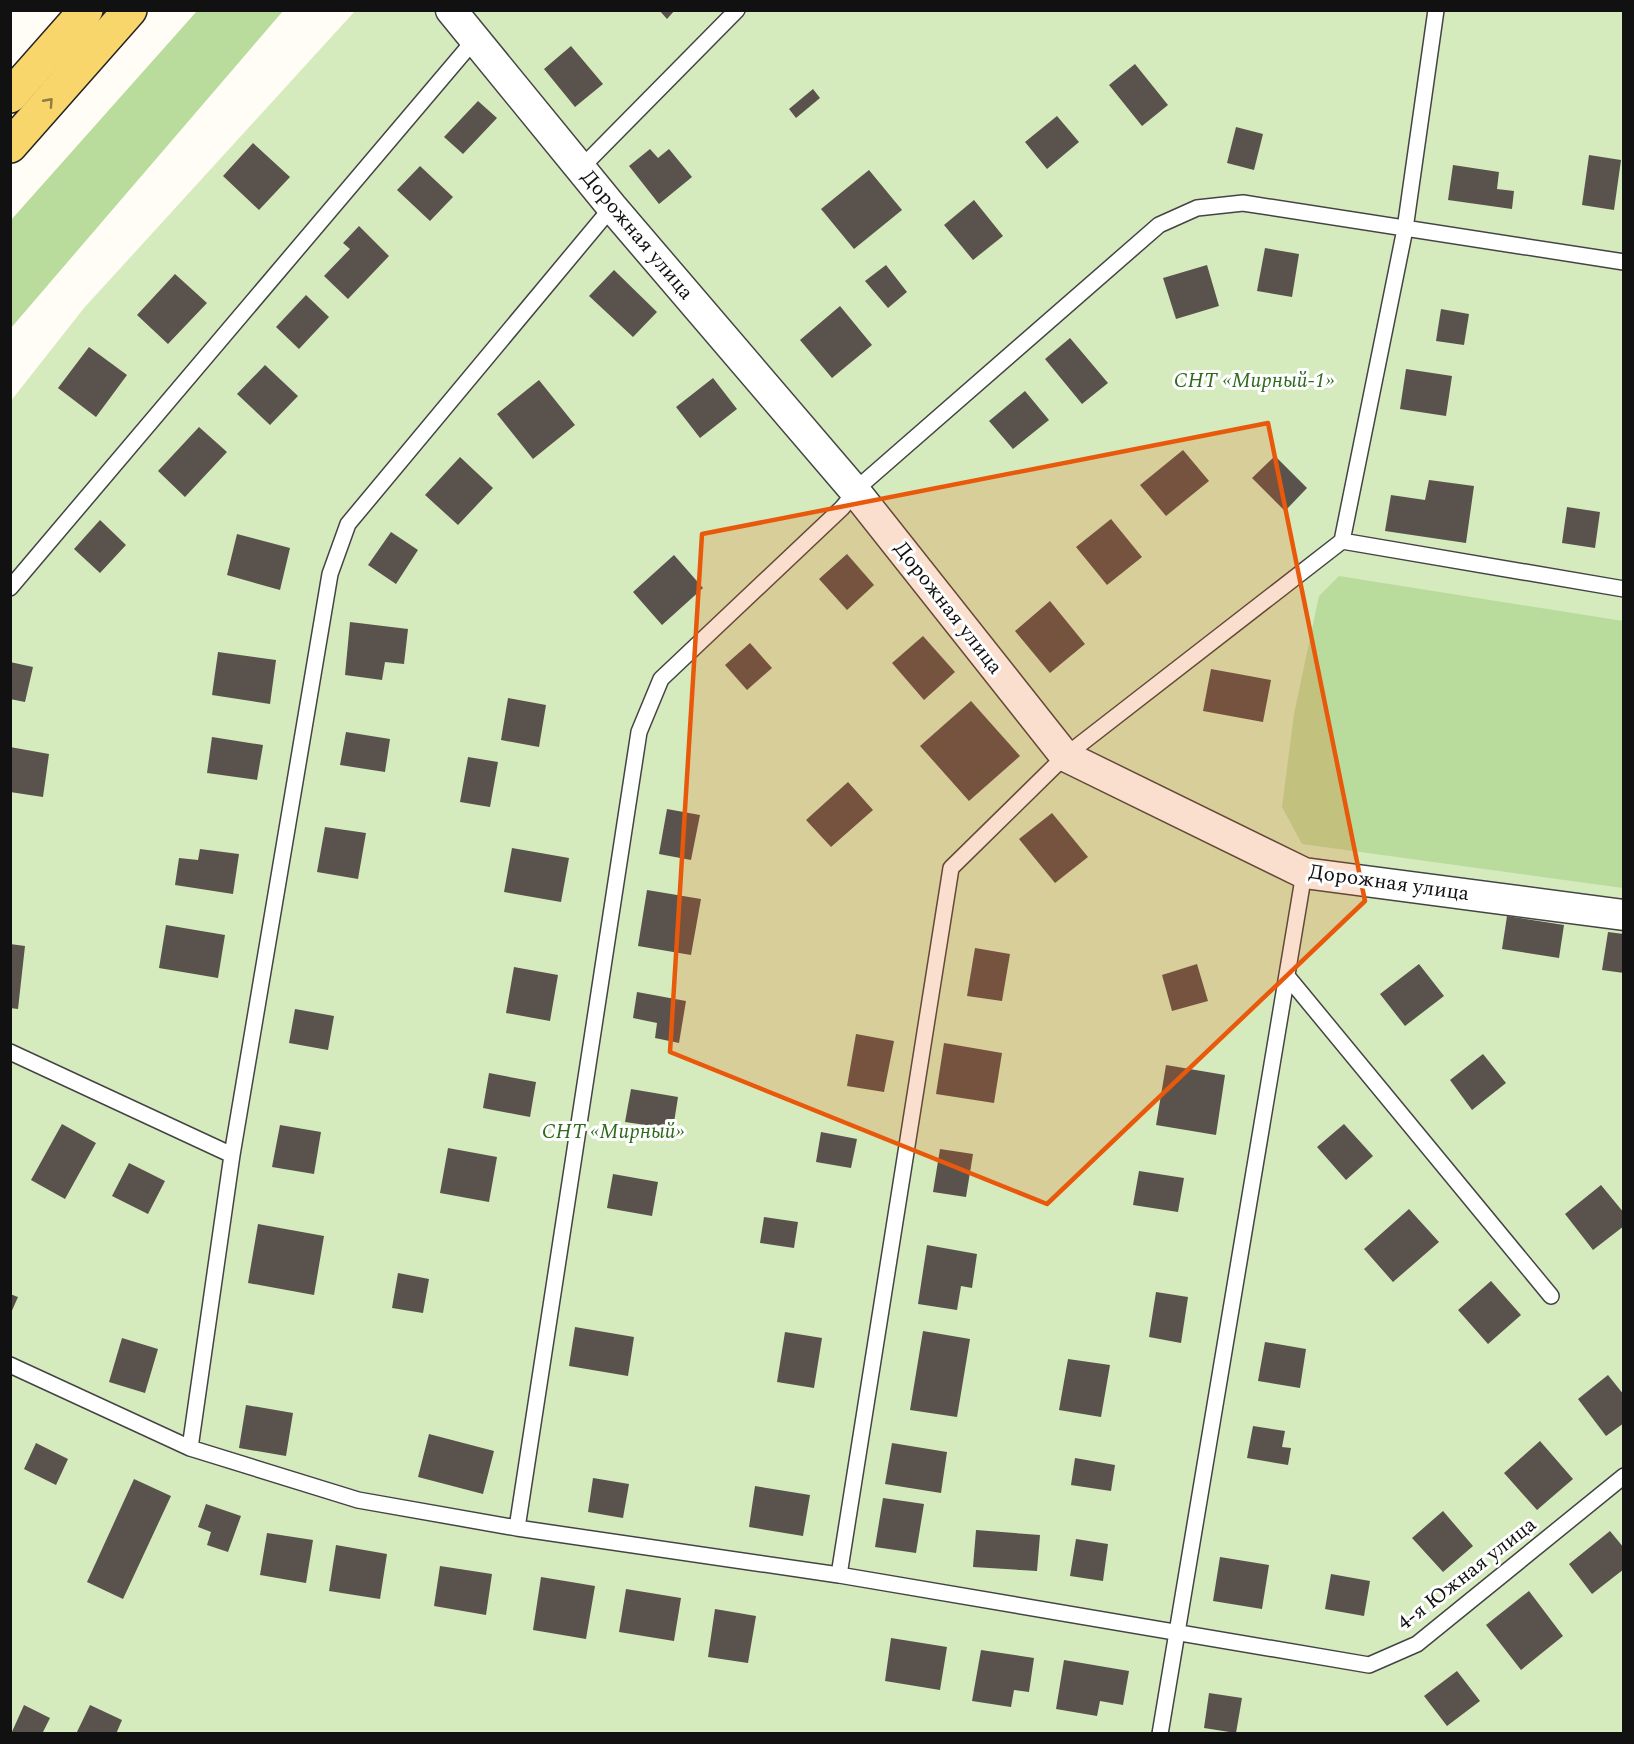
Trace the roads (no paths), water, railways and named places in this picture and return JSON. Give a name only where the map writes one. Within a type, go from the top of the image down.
[{"type":"main road","points":[[14,86],[86,10]]},
{"type":"main road","points":[[10,146],[130,10]]},
{"type":"street","name":"Дорожная улица","points":[[451,10],[612,207],[855,491],[1065,756],[1304,873],[1623,915]]},
{"type":"lane","points":[[581,168],[737,10]]},
{"type":"lane","points":[[839,1575],[951,868],[1065,756],[1342,541],[1405,229],[1436,10]]},
{"type":"lane","points":[[10,588],[476,38]]},
{"type":"lane","points":[[517,1528],[639,732],[661,679],[842,508],[855,491],[1159,225],[1197,208],[1243,203],[1623,262]]},
{"type":"lane","points":[[190,1448],[232,1155],[330,574],[348,524],[612,207]]},
{"type":"lane","points":[[1342,541],[1623,589]]},
{"type":"lane","points":[[1160,1734],[1304,873]]},
{"type":"lane","points":[[1287,976],[1551,1296]]},
{"type":"lane","points":[[10,1052],[232,1155]]},
{"type":"lane","name":"4-я Южная улица","points":[[10,1365],[190,1448],[358,1500],[517,1528],[839,1575],[1178,1635],[1369,1665],[1417,1644],[1623,1476]]},
{"type":"park label","name":"СНТ «Мирный-1»","points":[[1254,381]]},
{"type":"park label","name":"СНТ «Мирный»","points":[[613,1132]]}]
